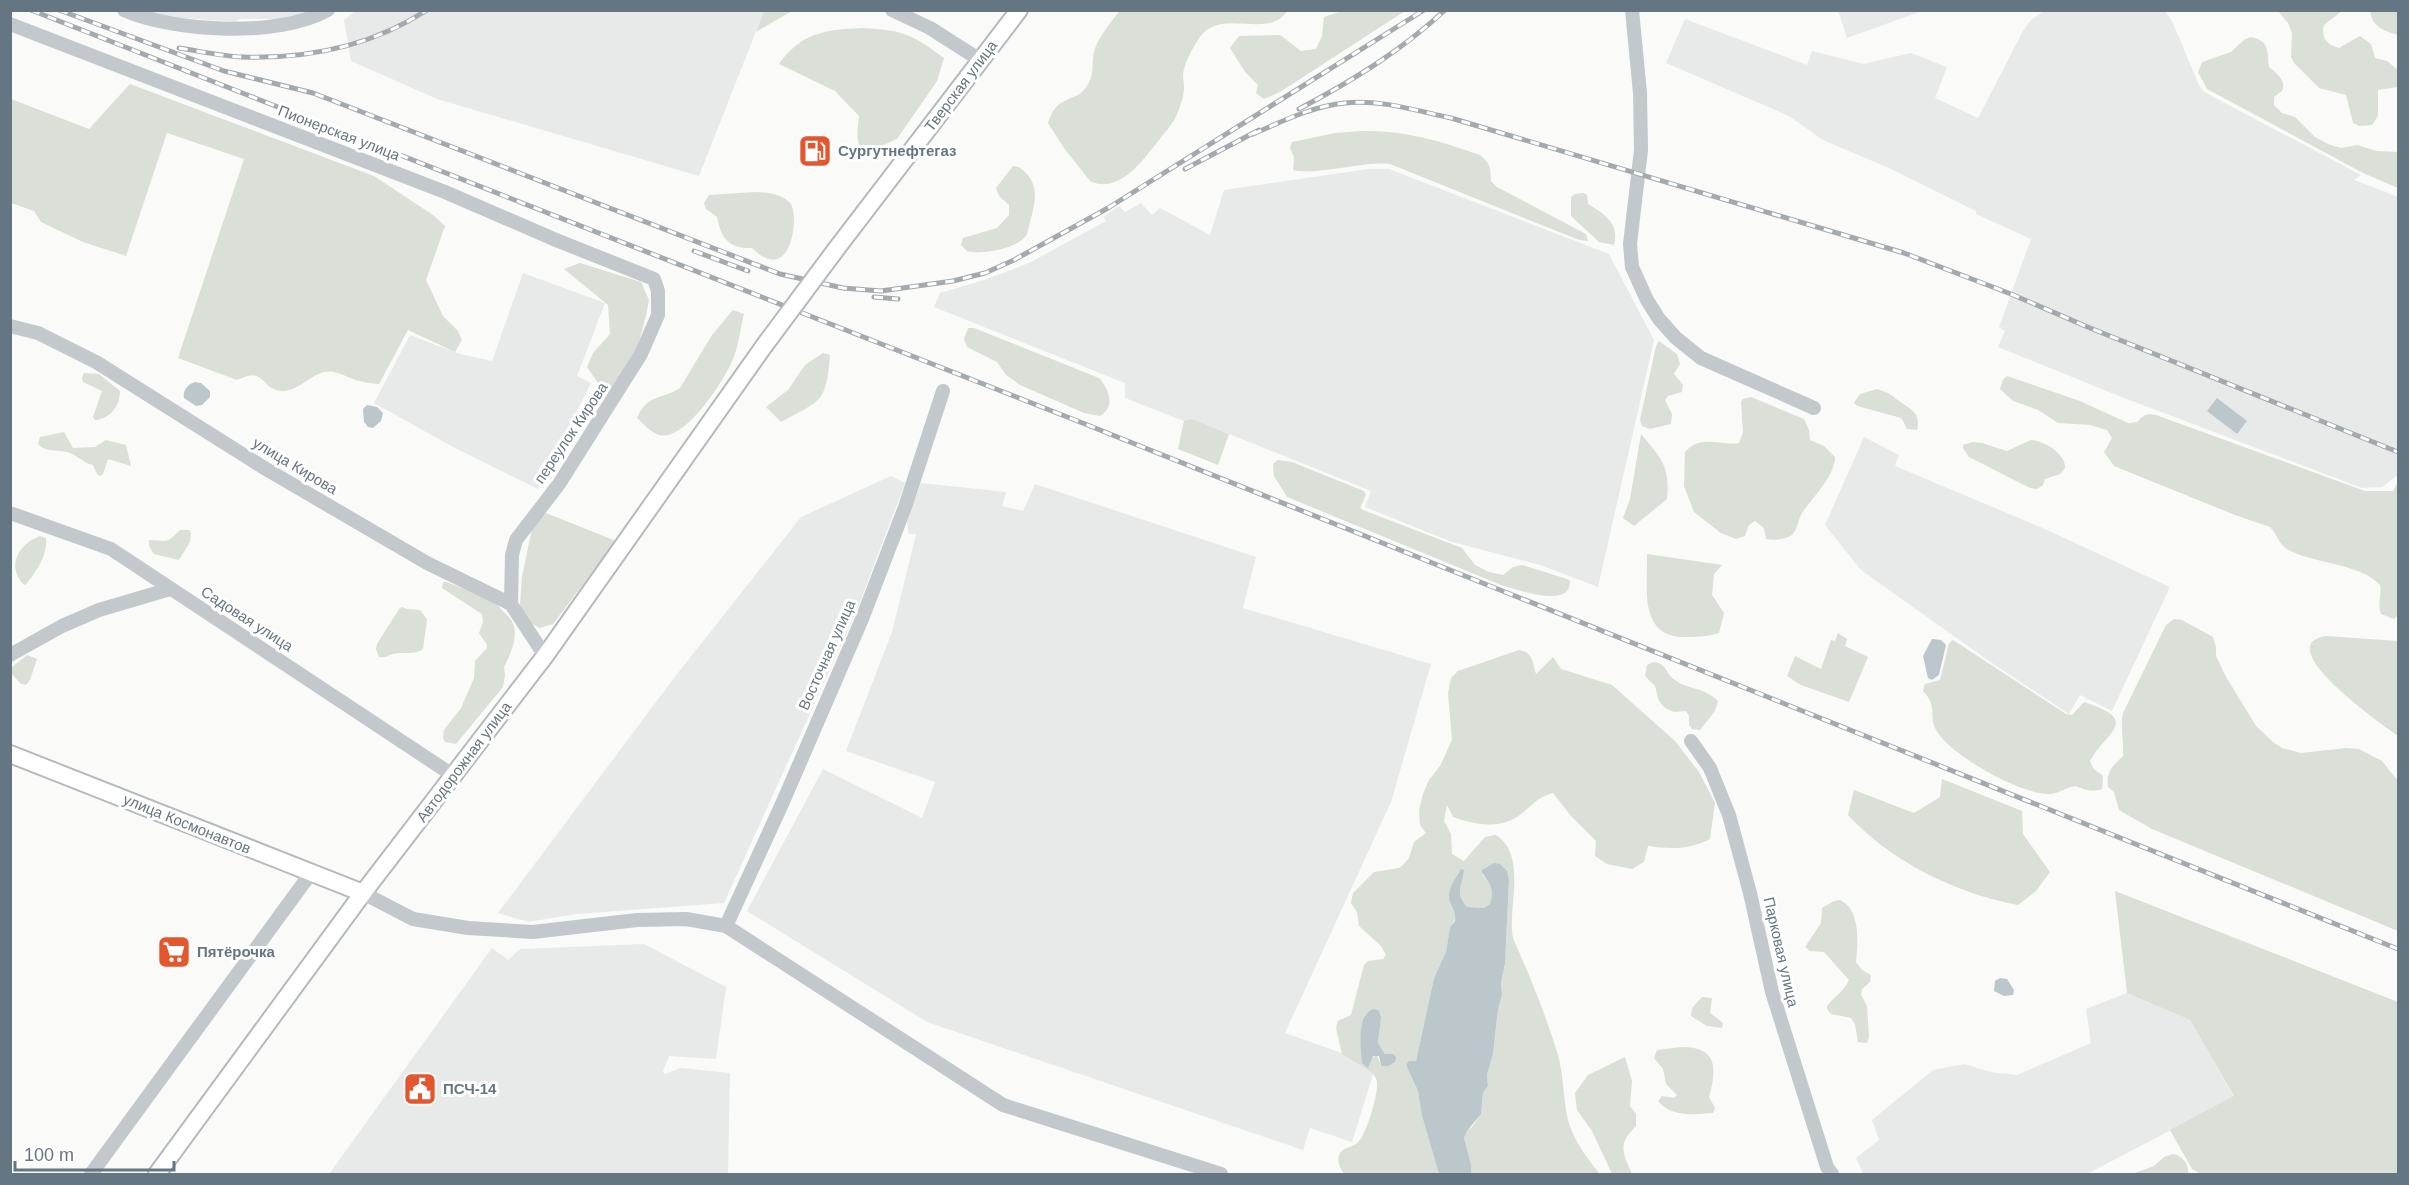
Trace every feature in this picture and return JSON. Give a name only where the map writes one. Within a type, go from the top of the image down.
[{"type":"main road","name":"Тверская улица","points":[[764,346],[1019,10]]},
{"type":"main road","name":"Автодорожная улица","points":[[157,1174],[363,893],[545,656],[764,346]]},
{"type":"main road","name":"улица Космонавтов","points":[[10,754],[363,893]]},
{"type":"street","points":[[124,10],[143,19],[241,29],[282,27],[327,10]]},
{"type":"street","points":[[892,10],[930,28],[980,60]]},
{"type":"street","points":[[1632,10],[1640,93],[1641,150],[1630,244],[1632,267],[1647,300],[1659,319],[1676,338],[1701,358],[1814,408]]},
{"type":"street","name":"Пионерская улица","points":[[10,24],[446,192],[547,237],[654,279]]},
{"type":"street","name":"переулок Кирова","points":[[511,604],[512,555],[516,540],[566,474],[641,354],[658,315],[658,291],[654,279]]},
{"type":"street","name":"улица Кирова","points":[[10,326],[38,333],[96,362],[266,469],[427,563],[511,604]]},
{"type":"street","name":"Восточная улица","points":[[726,926],[862,620],[905,507],[943,392]]},
{"type":"street","name":"Садовая улица","points":[[10,513],[111,549],[454,776]]},
{"type":"street","points":[[10,655],[62,626],[99,610],[170,589]]},
{"type":"street","points":[[511,604],[545,656]]},
{"type":"street","name":"Парковая улица","points":[[1691,741],[1710,768],[1729,815],[1748,884],[1772,992],[1827,1167],[1832,1174]]},
{"type":"street","points":[[92,1174],[311,873]]},
{"type":"street","points":[[363,893],[413,919],[468,928],[533,932],[637,920],[686,919],[726,926],[1003,1105],[1221,1174]]},
{"type":"shaded area","points":[[357,10],[764,11],[699,176],[437,99],[351,61],[344,20]]},
{"type":"shaded area","points":[[764,10],[792,11],[756,32]]},
{"type":"shaded area","points":[[1120,10],[1287,11],[1279,19],[1268,23],[1230,23],[1207,30],[1198,40],[1187,61],[1183,74],[1183,98],[1171,125],[1146,157],[1129,173],[1111,183],[1101,184],[1090,181],[1048,123],[1052,113],[1062,102],[1078,95],[1087,86],[1090,81],[1096,46]]},
{"type":"shaded area","points":[[1838,10],[1922,10],[1922,11],[1847,38]]},
{"type":"shaded area","points":[[148,11],[317,11],[287,19],[239,19],[235,22],[160,16]]},
{"type":"shaded area","points":[[1342,11],[1405,11],[1280,92],[1264,99],[1256,93],[1258,85],[1245,72],[1230,48],[1239,36],[1280,35],[1301,51],[1316,49],[1322,36],[1324,17]]},
{"type":"shaded area","points":[[2044,11],[2165,11],[2172,21],[2204,92],[2361,175],[2354,180],[2398,197],[2398,475],[2382,487],[2362,488],[2119,396],[1998,347],[2005,331],[1999,327],[2031,239],[1976,214],[1976,211],[1889,168],[1823,140],[1789,116],[1666,63],[1685,19],[1807,65],[1812,51],[1863,64],[1911,53],[1947,67],[1935,98],[1978,118],[2023,31],[2031,20]]},
{"type":"shaded area","points":[[2278,11],[2342,11],[2324,25],[2323,33],[2328,43],[2339,48],[2360,36],[2371,44],[2375,58],[2387,61],[2398,70],[2398,87],[2378,90],[2378,116],[2372,125],[2359,126],[2353,123],[2346,95],[2319,88],[2294,63],[2291,57],[2292,33],[2288,23]]},
{"type":"shaded area","points":[[2370,11],[2398,11],[2398,35],[2376,25]]},
{"type":"shaded area","points":[[862,28],[887,30],[915,38],[944,58],[937,81],[897,139],[865,153],[858,141],[859,116],[835,91],[779,64],[796,45],[815,35]]},
{"type":"shaded area","points":[[2251,37],[2265,44],[2269,67],[2283,83],[2282,91],[2274,97],[2274,105],[2282,113],[2295,117],[2315,137],[2328,144],[2341,148],[2357,145],[2377,151],[2398,152],[2398,188],[2363,173],[2207,89],[2198,72],[2202,62],[2231,52],[2245,39]]},
{"type":"shaded area","points":[[130,84],[374,176],[433,215],[445,226],[426,280],[443,316],[458,331],[462,340],[455,352],[408,330],[379,384],[362,382],[329,371],[287,391],[275,389],[258,377],[247,376],[237,380],[178,358],[244,159],[167,133],[126,256],[83,242],[41,222],[34,211],[11,203],[11,99],[89,129]]},
{"type":"shaded area","points":[[1392,132],[1422,137],[1480,155],[1488,164],[1491,181],[1497,187],[1586,234],[1588,241],[1579,240],[1390,164],[1315,171],[1293,170],[1294,157],[1290,148],[1292,142],[1335,133]]},
{"type":"shaded area","points":[[1013,166],[1025,172],[1034,186],[1035,201],[1027,234],[1016,244],[1000,250],[967,251],[961,245],[963,238],[997,228],[1009,215],[1009,205],[999,196],[996,188]]},
{"type":"shaded area","points":[[1368,169],[1389,169],[1609,254],[1654,340],[1598,587],[1540,565],[1452,542],[1365,507],[1371,491],[1192,419],[1184,421],[1125,398],[1125,383],[934,307],[940,293],[1029,263],[1106,221],[1103,217],[1119,206],[1125,212],[1141,203],[1152,215],[1160,208],[1210,235],[1224,190]]},
{"type":"shaded area","points":[[755,192],[782,197],[790,203],[793,209],[793,232],[790,244],[784,254],[776,259],[766,258],[752,248],[737,247],[727,241],[717,217],[706,209],[704,203],[709,195]]},
{"type":"shaded area","points":[[1583,193],[1587,195],[1588,204],[1613,225],[1614,245],[1599,242],[1571,216],[1571,197]]},
{"type":"shaded area","points":[[580,263],[641,282],[649,300],[634,360],[611,395],[596,393],[598,383],[587,367],[593,353],[610,334],[608,305],[564,269]]},
{"type":"shaded area","points":[[523,273],[605,303],[577,376],[591,383],[538,489],[455,448],[374,403],[410,335],[460,354],[492,361]]},
{"type":"shaded area","points":[[733,310],[744,314],[738,343],[728,369],[712,395],[691,420],[680,429],[669,435],[659,435],[653,432],[637,418],[641,410],[656,398],[680,388],[712,335]]},
{"type":"shaded area","points":[[968,328],[974,328],[1099,378],[1108,392],[1108,408],[1100,416],[1084,413],[1020,385],[1006,375],[997,362],[967,347],[964,339]]},
{"type":"shaded area","points":[[1659,341],[1677,354],[1680,364],[1674,374],[1683,385],[1682,392],[1668,396],[1665,400],[1672,414],[1671,424],[1650,429],[1642,426],[1640,420]]},
{"type":"shaded area","points":[[823,353],[830,355],[826,383],[819,399],[781,422],[766,407],[788,390],[805,365]]},
{"type":"shaded area","points":[[84,373],[99,374],[120,391],[116,407],[105,417],[95,420],[93,417],[102,391],[83,382]]},
{"type":"shaded area","points":[[2007,376],[2080,401],[2128,423],[2137,422],[2145,415],[2156,415],[2365,491],[2393,491],[2398,482],[2398,615],[2394,619],[2381,614],[2380,585],[2361,572],[2298,554],[2284,547],[2270,527],[2114,466],[2104,452],[2112,438],[2107,430],[2090,425],[2058,423],[2038,410],[2013,401],[2000,389]]},
{"type":"shaded area","points":[[195,382],[201,383],[210,391],[210,397],[202,405],[196,406],[184,398],[186,388]]},
{"type":"shaded area","points":[[1877,389],[1891,395],[1913,411],[1918,420],[1917,430],[1907,429],[1902,419],[1898,417],[1857,406],[1854,403],[1860,394]]},
{"type":"shaded area","points":[[1751,397],[1804,419],[1810,440],[1824,446],[1835,457],[1831,472],[1802,513],[1795,532],[1784,538],[1766,539],[1764,528],[1755,521],[1749,525],[1745,536],[1736,539],[1721,533],[1694,512],[1684,486],[1685,452],[1697,443],[1739,443],[1743,432],[1741,402]]},
{"type":"shaded area","points":[[2217,398],[2247,421],[2237,434],[2207,411]]},
{"type":"shaded area","points":[[367,405],[377,407],[383,413],[381,421],[373,428],[368,427],[364,422],[363,409]]},
{"type":"shaded area","points":[[1192,419],[1229,434],[1218,465],[1178,449],[1184,421]]},
{"type":"shaded area","points":[[64,432],[73,448],[95,447],[106,440],[126,445],[131,466],[108,459],[103,474],[100,476],[93,465],[70,453],[48,450],[38,444],[40,437]]},
{"type":"shaded area","points":[[1641,434],[1663,463],[1668,488],[1667,499],[1634,526],[1623,518],[1630,499]]},
{"type":"shaded area","points":[[1864,437],[1899,455],[1895,466],[2045,529],[2170,587],[2112,711],[2080,695],[2069,714],[1986,659],[1861,570],[1825,525]]},
{"type":"shaded area","points":[[2031,440],[2042,443],[2058,453],[2065,468],[2060,474],[2045,479],[2043,485],[2037,489],[2030,488],[1969,457],[1963,448],[1963,445],[1973,442],[2007,451]]},
{"type":"shaded area","points":[[1278,460],[1292,462],[1364,491],[1366,495],[1360,508],[1363,510],[1462,548],[1475,565],[1489,572],[1503,575],[1513,567],[1522,565],[1567,579],[1570,581],[1568,590],[1553,596],[1530,593],[1501,585],[1287,497],[1274,476],[1273,464]]},
{"type":"shaded area","points":[[891,476],[905,483],[857,610],[724,903],[577,914],[528,922],[498,913],[674,678],[801,517]]},
{"type":"shaded area","points":[[921,483],[1006,492],[1002,506],[1023,511],[1035,484],[1256,557],[1243,608],[1431,664],[1391,802],[1285,1033],[1376,1065],[1352,1142],[1310,1128],[1303,1150],[927,1022],[747,911],[823,769],[922,818],[935,782],[846,751],[892,632],[916,534],[909,534],[907,522]]},
{"type":"shaded area","points":[[546,513],[616,541],[553,624],[540,628],[528,622],[520,606],[522,577],[531,533],[541,514]]},
{"type":"shaded area","points":[[180,530],[189,530],[191,533],[190,542],[179,560],[154,554],[149,546],[149,540],[167,541]]},
{"type":"shaded area","points":[[40,536],[46,538],[43,557],[25,585],[18,577],[16,570],[17,556],[26,544]]},
{"type":"shaded area","points":[[1647,554],[1722,565],[1714,574],[1712,595],[1724,613],[1719,633],[1682,637],[1668,634],[1658,628],[1648,606]]},
{"type":"shaded area","points":[[443,582],[496,602],[512,622],[515,635],[504,667],[503,687],[456,744],[445,742],[444,730],[461,708],[474,678],[475,661],[487,645],[479,633],[483,622],[482,614],[442,588]]},
{"type":"shaded area","points":[[402,607],[420,610],[427,619],[423,649],[379,657],[377,644]]},
{"type":"shaded area","points":[[2174,619],[2182,620],[2213,637],[2216,656],[2225,675],[2256,726],[2273,742],[2282,748],[2301,753],[2346,748],[2359,749],[2382,761],[2398,781],[2398,931],[2152,829],[2119,810],[2114,792],[2108,787],[2108,777],[2123,756],[2123,713],[2166,625]]},
{"type":"shaded area","points":[[1838,633],[1847,639],[1845,646],[1868,657],[1849,702],[1801,685],[1787,676],[1795,656],[1821,669],[1831,640],[1835,641]]},
{"type":"shaded area","points":[[2326,636],[2398,641],[2398,736],[2353,702],[2319,669],[2311,654],[2312,642]]},
{"type":"shaded area","points":[[1932,639],[1941,640],[1946,645],[1939,675],[1932,680],[1928,678],[1923,656]]},
{"type":"shaded area","points":[[1953,640],[2066,714],[2072,715],[2084,702],[2112,715],[2116,721],[2115,728],[2090,761],[2093,768],[2103,776],[2102,789],[2091,791],[2075,786],[2049,794],[2022,788],[1973,763],[1946,743],[1935,727],[1931,702],[1923,691],[1925,684],[1940,680],[1949,643]]},
{"type":"shaded area","points":[[1519,650],[1530,656],[1536,674],[1553,657],[1561,669],[1612,685],[1675,741],[1699,772],[1715,803],[1710,839],[1680,848],[1648,846],[1644,862],[1632,869],[1607,864],[1595,856],[1596,841],[1571,816],[1553,793],[1539,799],[1513,819],[1496,824],[1479,824],[1453,817],[1447,805],[1444,821],[1451,834],[1452,854],[1464,861],[1485,837],[1496,835],[1506,844],[1511,856],[1514,869],[1513,938],[1558,1055],[1570,1128],[1583,1152],[1600,1174],[1471,1174],[1471,1164],[1464,1138],[1481,1114],[1483,1093],[1488,1086],[1487,1075],[1493,1054],[1505,964],[1509,881],[1489,868],[1482,874],[1491,888],[1490,904],[1484,908],[1467,907],[1463,902],[1460,889],[1464,870],[1450,902],[1455,909],[1456,918],[1450,927],[1446,952],[1434,978],[1416,1061],[1406,1065],[1418,1091],[1422,1116],[1439,1174],[1344,1174],[1339,1164],[1340,1153],[1355,1145],[1365,1130],[1374,1104],[1377,1083],[1370,1071],[1342,1054],[1336,1028],[1338,1021],[1351,1015],[1364,965],[1368,961],[1383,959],[1386,955],[1381,946],[1359,926],[1357,912],[1351,903],[1353,893],[1374,872],[1399,868],[1403,865],[1409,858],[1414,842],[1426,833],[1420,825],[1419,810],[1429,780],[1440,766],[1452,740],[1448,693],[1451,678],[1458,671]],"holes":[[[1365,1014],[1381,1018],[1378,1043],[1385,1054],[1389,1055],[1388,1066],[1381,1066],[1377,1055],[1362,1063],[1362,1030]]]},
{"type":"shaded area","points":[[27,655],[37,659],[26,685],[21,684],[11,673],[11,668]]},
{"type":"shaded area","points":[[1654,662],[1662,665],[1672,678],[1707,693],[1718,701],[1715,711],[1700,730],[1692,729],[1689,725],[1689,716],[1686,711],[1674,712],[1665,708],[1659,701],[1655,686],[1645,676],[1647,665]]},
{"type":"shaded area","points":[[1942,779],[2022,811],[2023,834],[2050,872],[2036,891],[2018,905],[1972,893],[1926,873],[1884,847],[1848,815],[1854,790],[1914,813],[1940,797]]},
{"type":"shaded area","points":[[1494,863],[1500,864],[1507,871],[1509,881],[1502,995],[1493,1054],[1487,1075],[1488,1086],[1483,1093],[1481,1114],[1464,1138],[1471,1164],[1471,1174],[1439,1174],[1422,1116],[1418,1091],[1406,1065],[1409,1061],[1416,1061],[1434,978],[1446,952],[1450,927],[1455,921],[1455,913],[1449,897],[1452,884],[1461,869],[1464,870],[1460,889],[1463,902],[1467,907],[1484,908],[1490,904],[1492,891],[1482,870]]},
{"type":"shaded area","points":[[2115,891],[2398,1002],[2398,1174],[2201,1174],[2192,1169],[2170,1130],[2234,1096],[2190,1020],[2127,993]]},
{"type":"shaded area","points":[[1840,900],[1852,911],[1855,919],[1856,962],[1862,970],[1871,975],[1870,982],[1862,989],[1861,995],[1867,1006],[1869,1037],[1867,1043],[1858,1042],[1855,1024],[1851,1018],[1831,1014],[1827,1009],[1827,1006],[1849,980],[1824,952],[1810,951],[1805,947],[1821,923],[1822,908]]},
{"type":"shaded area","points":[[644,944],[726,987],[716,1059],[669,1056],[663,1071],[664,1074],[681,1068],[730,1073],[728,1174],[329,1174],[492,948],[508,960],[520,949]]},
{"type":"shaded area","points":[[2000,978],[2007,979],[2014,990],[2013,995],[2004,996],[1994,991],[1995,981]]},
{"type":"shaded area","points":[[2127,993],[2190,1020],[2234,1097],[2087,1174],[1863,1174],[1856,1158],[1879,1140],[1872,1120],[1933,1070],[1965,1064],[1990,1072],[2017,1075],[2091,1043],[2086,1009]]},
{"type":"shaded area","points":[[1702,997],[1712,998],[1710,1013],[1723,1023],[1722,1028],[1707,1026],[1691,1016],[1692,1008]]},
{"type":"shaded area","points":[[1374,1009],[1379,1011],[1381,1018],[1378,1043],[1385,1054],[1393,1054],[1396,1057],[1395,1062],[1388,1066],[1381,1066],[1379,1056],[1373,1056],[1368,1068],[1362,1063],[1361,1032],[1364,1017]]},
{"type":"shaded area","points":[[1682,1047],[1703,1051],[1712,1062],[1713,1077],[1709,1097],[1715,1108],[1713,1113],[1677,1113],[1658,1101],[1662,1096],[1674,1098],[1677,1095],[1666,1084],[1663,1069],[1654,1058],[1657,1050]]},
{"type":"shaded area","points":[[1625,1057],[1632,1081],[1630,1106],[1636,1114],[1636,1126],[1624,1144],[1624,1154],[1632,1174],[1612,1174],[1592,1131],[1577,1110],[1575,1093],[1588,1075]]},
{"type":"shaded area","points":[[2173,1154],[2185,1161],[2188,1174],[2132,1174],[2154,1166],[2164,1157]]},
{"type":"railway","points":[[31,10],[1080,422],[2398,949]]},
{"type":"railway","points":[[59,10],[224,71],[313,93],[780,274],[843,288],[881,291],[953,281],[985,273],[1014,260],[1108,208],[1424,10]]},
{"type":"railway","points":[[179,48],[242,57],[291,56],[339,48],[362,41],[384,33],[427,10]]},
{"type":"railway","points":[[1299,109],[1375,64],[1411,39],[1445,10]]},
{"type":"railway","points":[[1253,134],[1310,111],[1345,103],[1385,104],[1451,118],[1904,253],[2011,294],[2398,452]]},
{"type":"railway","points":[[1185,169],[1259,130]]},
{"type":"railway","points":[[694,251],[748,271]]},
{"type":"railway","points":[[874,297],[898,299]]},
{"type":"place","name":"Сургутнефтегаз","points":[[815,151]]},
{"type":"place","name":"Пятёрочка","points":[[174,952]]},
{"type":"place","name":"ПСЧ-14","points":[[420,1089]]}]
